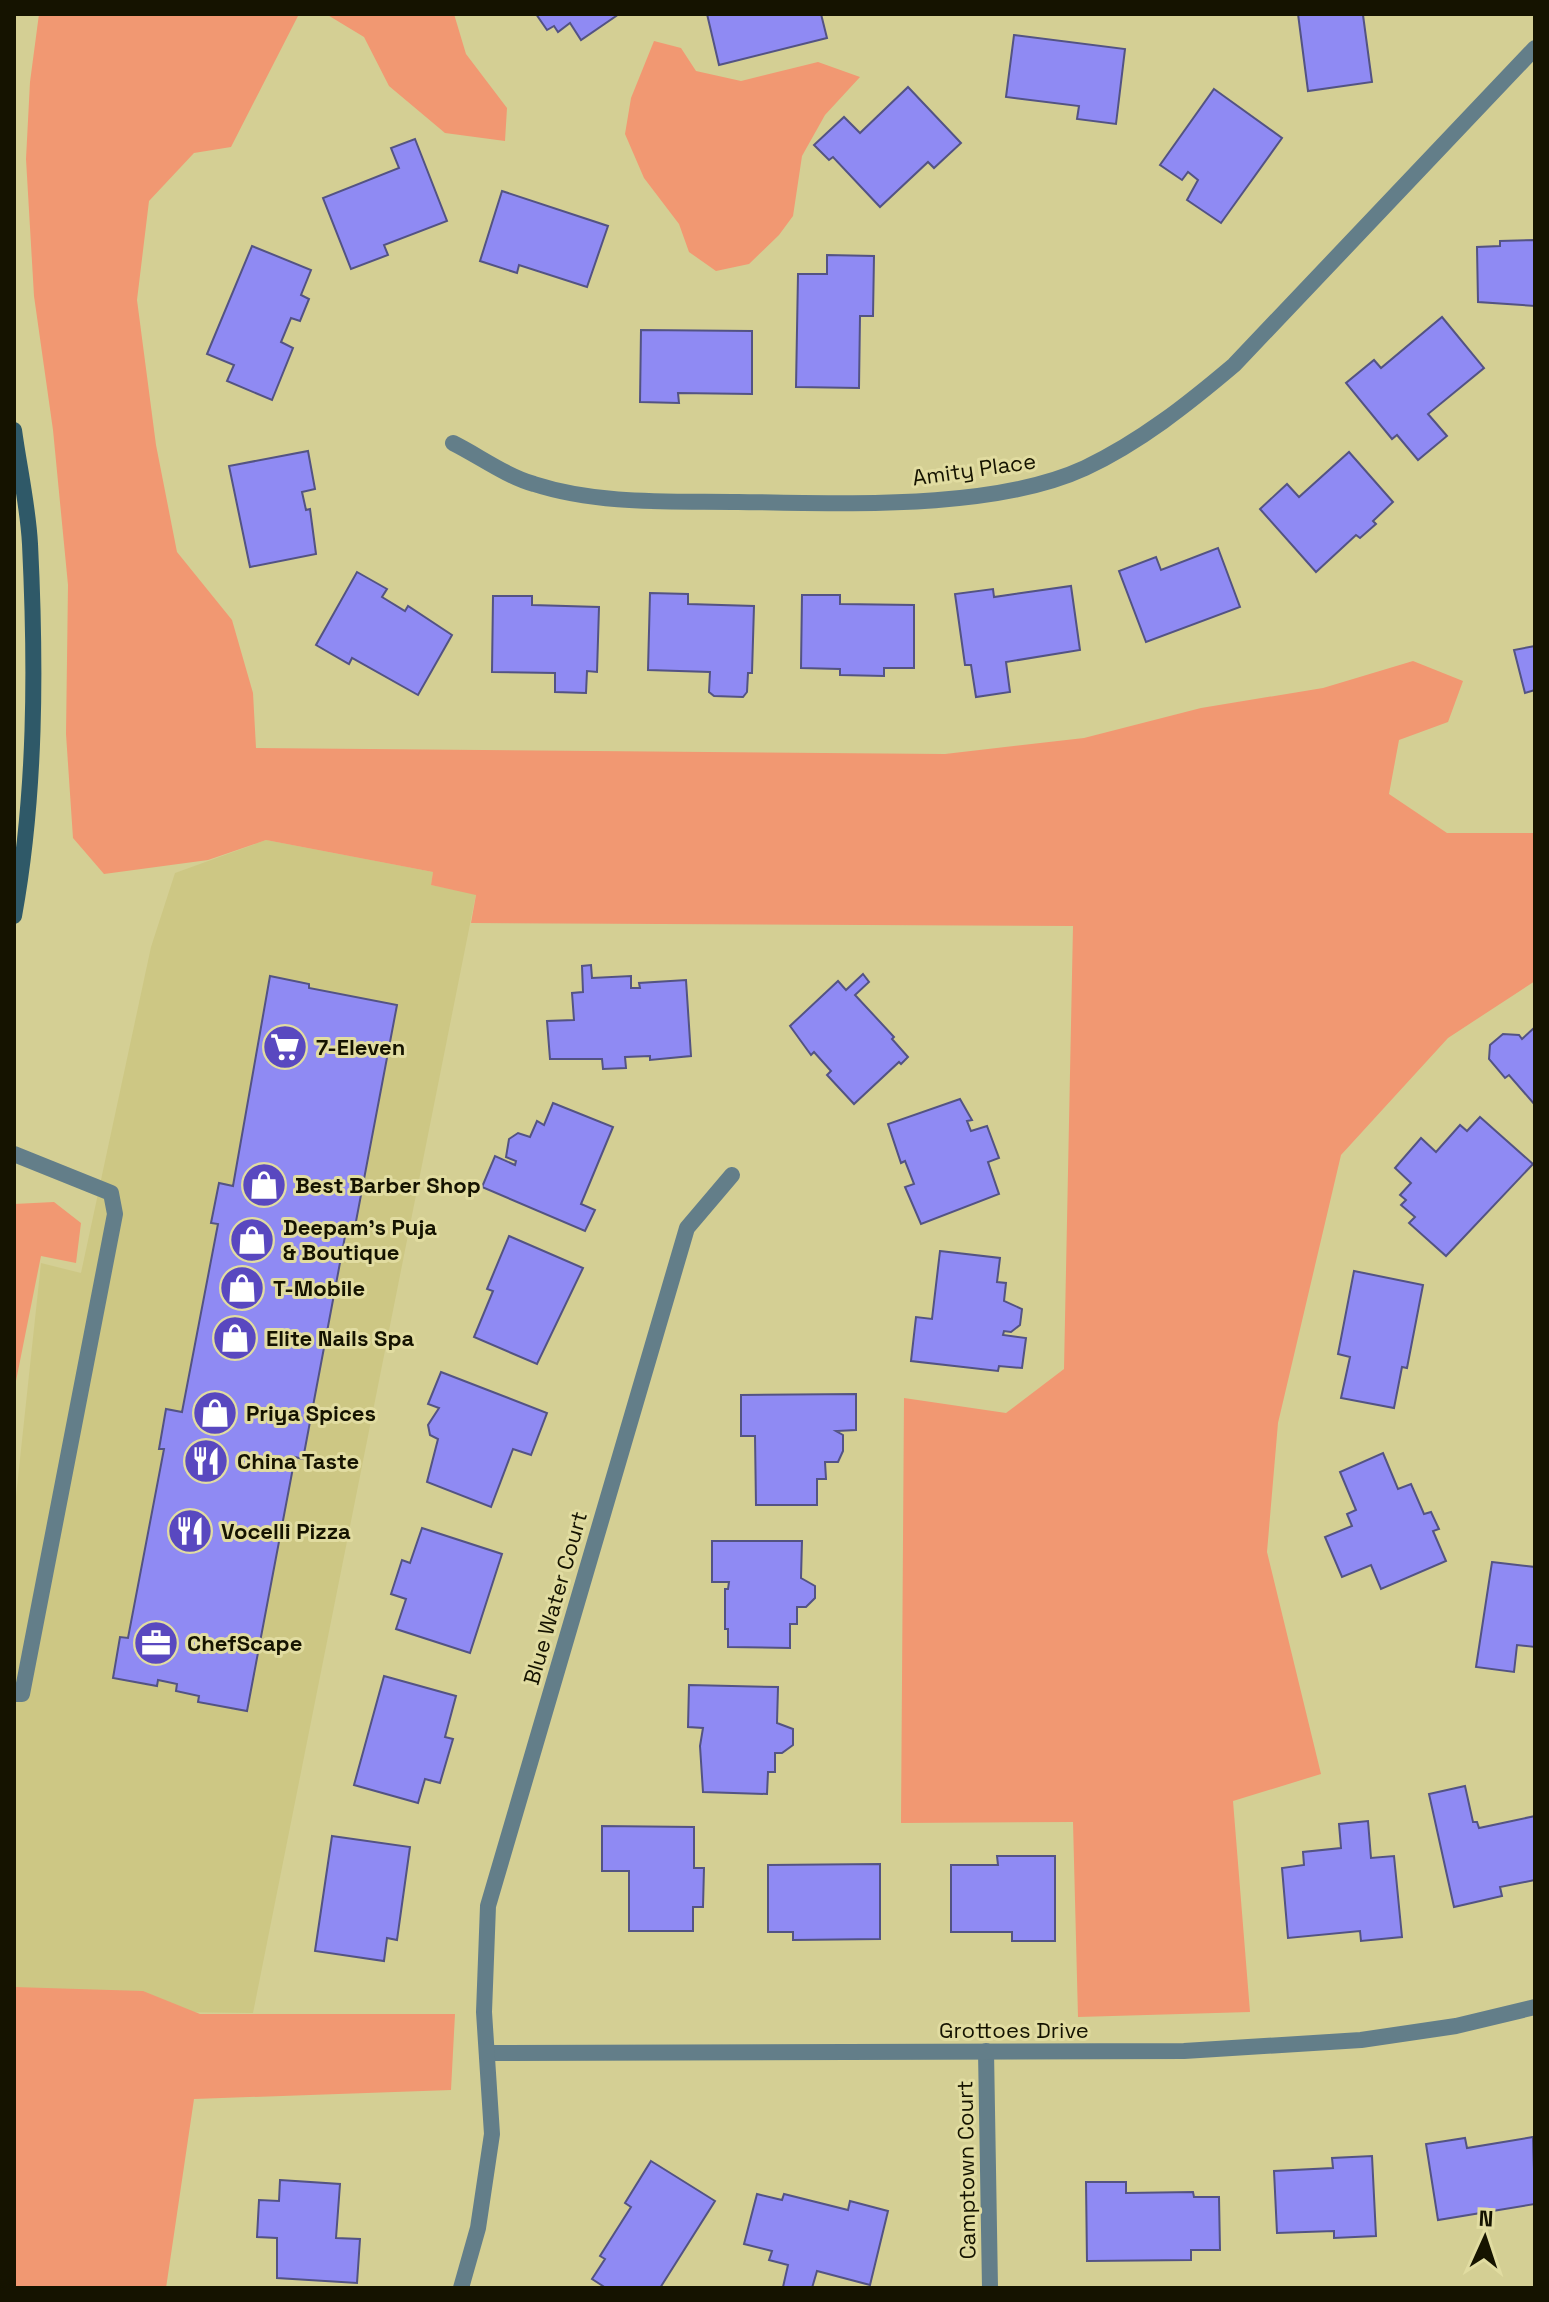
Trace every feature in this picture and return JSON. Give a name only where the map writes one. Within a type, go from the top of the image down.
[{"type":"main road","points":[[14,430],[30,542],[32,680],[27,819],[14,916]]},
{"type":"street","name":"Amity Place","points":[[453,443],[533,484],[626,500],[874,504],[1000,492],[1084,468],[1148,432],[1192,401],[1234,365],[1535,48]]},
{"type":"street","points":[[14,1154],[111,1193],[115,1214],[22,1694],[14,1694]]},
{"type":"street","name":"Blue Water Court","points":[[461,2288],[478,2228],[492,2134],[484,2012],[488,1906],[687,1228],[732,1175]]},
{"type":"street","name":"Grottoes Drive","points":[[489,2053],[1184,2051],[1361,2040],[1456,2026],[1535,2007]]},
{"type":"street","name":"Camptown Court","points":[[986,2051],[990,2288]]},
{"type":"shaded area","points":[[39,14],[299,14],[231,147],[194,153],[149,201],[137,300],[156,445],[177,552],[232,620],[253,693],[256,748],[945,754],[1084,738],[1201,708],[1323,688],[1413,661],[1463,681],[1448,722],[1399,740],[1389,794],[1447,833],[1535,833],[1535,981],[1448,1038],[1341,1155],[1278,1423],[1267,1552],[1321,1774],[1233,1801],[1250,2012],[1078,2017],[1073,1822],[901,1823],[904,1398],[1006,1413],[1064,1369],[1073,926],[471,923],[476,895],[431,885],[433,872],[266,840],[208,860],[104,874],[73,838],[66,734],[68,585],[53,430],[34,296],[26,159],[30,82]]},
{"type":"shaded area","points":[[326,14],[454,14],[466,54],[507,108],[505,141],[445,133],[389,86],[364,37]]},
{"type":"shaded area","points":[[654,41],[681,48],[696,71],[741,81],[818,62],[860,77],[825,115],[802,156],[793,216],[779,235],[749,264],[716,271],[689,252],[679,224],[644,178],[625,134],[631,98]]},
{"type":"shaded area","points":[[266,840],[433,872],[431,885],[476,894],[253,2013],[14,2010],[14,1515],[41,1263],[81,1273],[151,947],[175,873]]},
{"type":"shaded area","points":[[54,1202],[81,1223],[76,1263],[41,1256],[14,1391],[14,1204]]},
{"type":"shaded area","points":[[14,1987],[143,1991],[200,2014],[455,2014],[451,2090],[194,2099],[166,2288],[14,2288]]},
{"type":"building","points":[[536,14],[619,14],[581,40],[570,23],[558,32],[554,26],[547,30]]},
{"type":"building","points":[[707,14],[821,14],[827,38],[719,65]]},
{"type":"building","points":[[1298,14],[1371,14],[1363,15],[1372,82],[1308,91]]},
{"type":"building","points":[[1014,35],[1125,49],[1116,124],[1077,119],[1079,106],[1006,97]]},
{"type":"building","points":[[908,87],[961,143],[934,168],[928,162],[880,207],[833,157],[829,160],[814,145],[844,117],[860,133]]},
{"type":"building","points":[[1214,89],[1282,138],[1221,223],[1187,200],[1198,180],[1188,172],[1182,180],[1160,165]]},
{"type":"building","points":[[415,139],[447,221],[384,245],[388,255],[351,269],[323,198],[399,168],[391,148]]},
{"type":"building","points":[[502,191],[608,226],[587,287],[519,265],[517,273],[480,261]]},
{"type":"building","points":[[1535,240],[1535,306],[1478,302],[1477,247],[1500,246],[1500,241]]},
{"type":"building","points":[[252,246],[311,270],[301,295],[309,299],[300,321],[291,318],[281,342],[293,348],[272,400],[227,381],[234,365],[207,354]]},
{"type":"building","points":[[827,255],[874,256],[873,316],[860,316],[859,388],[796,387],[798,274],[827,274]]},
{"type":"building","points":[[1442,317],[1484,368],[1428,414],[1447,436],[1418,460],[1397,435],[1392,439],[1346,383],[1374,360],[1381,368]]},
{"type":"building","points":[[641,330],[752,331],[752,394],[678,393],[679,403],[640,402]]},
{"type":"building","points":[[308,451],[315,489],[302,492],[306,510],[310,509],[316,554],[250,567],[229,466]]},
{"type":"building","points":[[1349,452],[1393,502],[1373,521],[1376,524],[1360,538],[1356,535],[1316,572],[1260,509],[1287,484],[1299,497]]},
{"type":"building","points":[[1218,548],[1240,607],[1146,642],[1119,571],[1156,557],[1161,570]]},
{"type":"building","points":[[357,572],[387,589],[382,597],[405,611],[408,606],[452,635],[418,695],[352,658],[349,664],[316,645]]},
{"type":"building","points":[[1071,586],[1080,650],[1006,662],[1010,692],[976,697],[971,665],[965,665],[955,594],[993,589],[994,597]]},
{"type":"building","points":[[650,593],[688,594],[688,604],[754,606],[752,673],[748,673],[747,692],[743,697],[714,696],[709,692],[710,672],[648,670]]},
{"type":"building","points":[[802,595],[840,595],[840,604],[914,605],[914,668],[884,668],[884,676],[840,675],[840,669],[801,668]]},
{"type":"building","points":[[493,596],[532,596],[532,605],[599,607],[597,672],[587,671],[586,693],[555,692],[555,673],[492,672]]},
{"type":"building","points":[[1535,646],[1535,690],[1525,693],[1514,650]]},
{"type":"building","points":[[591,965],[592,978],[631,976],[631,988],[640,988],[639,983],[686,980],[691,1056],[650,1060],[650,1056],[625,1057],[626,1068],[603,1069],[602,1059],[550,1059],[547,1021],[574,1020],[572,993],[583,992],[582,966]]},
{"type":"building","points":[[863,974],[869,982],[855,995],[908,1057],[854,1104],[827,1075],[831,1071],[814,1052],[811,1055],[790,1026],[838,981],[846,990]]},
{"type":"building","points":[[270,976],[309,984],[309,988],[397,1005],[354,1232],[346,1231],[303,1459],[295,1457],[247,1711],[198,1702],[199,1696],[176,1691],[177,1684],[158,1680],[157,1686],[113,1678],[120,1637],[128,1638],[164,1449],[159,1449],[166,1409],[182,1412],[218,1224],[211,1223],[219,1183],[233,1186]]},
{"type":"building","points":[[1535,1027],[1535,1105],[1509,1075],[1505,1078],[1489,1059],[1490,1045],[1503,1034],[1519,1035],[1522,1039]]},
{"type":"building","points":[[960,1099],[972,1120],[967,1121],[971,1131],[987,1126],[999,1158],[988,1162],[999,1194],[921,1224],[905,1187],[914,1184],[905,1161],[901,1163],[888,1124]]},
{"type":"building","points":[[553,1103],[613,1127],[581,1204],[595,1210],[585,1231],[482,1187],[495,1156],[515,1165],[516,1161],[506,1157],[509,1139],[518,1133],[530,1137],[537,1121],[544,1125]]},
{"type":"building","points":[[1480,1117],[1533,1164],[1446,1256],[1409,1223],[1415,1217],[1401,1205],[1406,1200],[1400,1195],[1411,1183],[1395,1168],[1421,1138],[1436,1152],[1460,1125],[1467,1131]]},
{"type":"building","points":[[509,1236],[583,1268],[537,1364],[474,1337],[493,1291],[487,1289]]},
{"type":"building","points":[[940,1251],[1000,1258],[997,1282],[1006,1283],[1004,1301],[1022,1309],[1020,1325],[1011,1332],[1004,1331],[1003,1335],[1026,1338],[1022,1368],[999,1366],[998,1371],[911,1361],[916,1317],[932,1319]]},
{"type":"building","points":[[1354,1271],[1423,1285],[1407,1368],[1402,1367],[1394,1408],[1341,1398],[1350,1357],[1338,1354]]},
{"type":"building","points":[[441,1372],[547,1413],[531,1455],[513,1449],[491,1507],[427,1482],[438,1439],[430,1435],[428,1425],[439,1408],[428,1404]]},
{"type":"building","points":[[856,1394],[856,1430],[836,1431],[843,1435],[843,1451],[838,1462],[825,1462],[826,1479],[817,1479],[817,1505],[756,1505],[755,1436],[741,1436],[741,1395]]},
{"type":"building","points":[[1383,1453],[1398,1489],[1411,1484],[1424,1514],[1431,1512],[1439,1529],[1433,1531],[1446,1561],[1381,1589],[1371,1565],[1342,1577],[1325,1537],[1352,1526],[1347,1514],[1356,1510],[1340,1472]]},
{"type":"building","points":[[422,1528],[502,1554],[470,1653],[396,1629],[406,1599],[391,1594],[402,1560],[410,1563]]},
{"type":"building","points":[[712,1541],[802,1541],[801,1578],[815,1586],[815,1598],[806,1607],[797,1607],[797,1624],[790,1624],[790,1648],[728,1647],[725,1589],[728,1589],[729,1582],[712,1582]]},
{"type":"building","points":[[1492,1562],[1535,1567],[1535,1647],[1517,1645],[1514,1672],[1476,1667]]},
{"type":"building","points":[[384,1676],[456,1696],[445,1737],[453,1739],[440,1783],[425,1779],[418,1803],[354,1785]]},
{"type":"building","points":[[689,1685],[778,1687],[777,1723],[793,1729],[793,1745],[782,1753],[775,1753],[775,1772],[768,1772],[767,1794],[703,1792],[700,1746],[703,1728],[688,1727]]},
{"type":"building","points":[[1465,1786],[1473,1822],[1477,1822],[1479,1828],[1535,1816],[1535,1880],[1500,1887],[1502,1896],[1454,1907],[1429,1794]]},
{"type":"building","points":[[1368,1821],[1371,1858],[1394,1856],[1402,1937],[1361,1941],[1360,1931],[1288,1938],[1282,1868],[1304,1865],[1303,1852],[1341,1848],[1339,1824]]},
{"type":"building","points":[[602,1826],[694,1827],[694,1868],[704,1868],[703,1907],[693,1907],[693,1931],[629,1931],[629,1871],[602,1871]]},
{"type":"building","points":[[332,1836],[410,1847],[397,1940],[387,1938],[384,1961],[315,1951]]},
{"type":"building","points":[[997,1856],[1055,1856],[1055,1941],[1012,1941],[1012,1932],[951,1932],[951,1865],[998,1865]]},
{"type":"building","points":[[880,1864],[880,1939],[793,1940],[793,1932],[768,1932],[768,1865]]},
{"type":"building","points":[[1533,2137],[1535,2204],[1438,2220],[1426,2144],[1465,2138],[1467,2148]]},
{"type":"building","points":[[1372,2156],[1376,2236],[1334,2238],[1334,2231],[1277,2233],[1274,2171],[1333,2168],[1332,2158]]},
{"type":"building","points":[[651,2161],[715,2201],[660,2288],[606,2288],[592,2279],[605,2259],[600,2256],[631,2207],[625,2203]]},
{"type":"building","points":[[280,2180],[340,2184],[336,2238],[360,2239],[357,2283],[277,2278],[277,2238],[257,2237],[259,2200],[279,2201]]},
{"type":"building","points":[[1086,2182],[1126,2182],[1126,2193],[1193,2192],[1194,2197],[1219,2197],[1220,2250],[1191,2250],[1191,2260],[1087,2261]]},
{"type":"building","points":[[757,2194],[782,2200],[784,2194],[848,2210],[850,2201],[888,2211],[870,2285],[817,2271],[812,2288],[783,2287],[788,2265],[769,2260],[772,2251],[744,2244]]},
{"type":"place","name":"7-Eleven","points":[[285,1047]]},
{"type":"place","name":"Best Barber Shop","points":[[264,1185]]},
{"type":"place","name":"Deepam's Puja & Boutique","points":[[252,1240]]},
{"type":"place","name":"T-Mobile","points":[[242,1288]]},
{"type":"place","name":"Elite Nails Spa","points":[[235,1338]]},
{"type":"place","name":"Priya Spices","points":[[215,1413]]},
{"type":"place","name":"China Taste","points":[[206,1461]]},
{"type":"place","name":"Vocelli Pizza","points":[[190,1531]]},
{"type":"place","name":"ChefScape","points":[[156,1643]]}]
